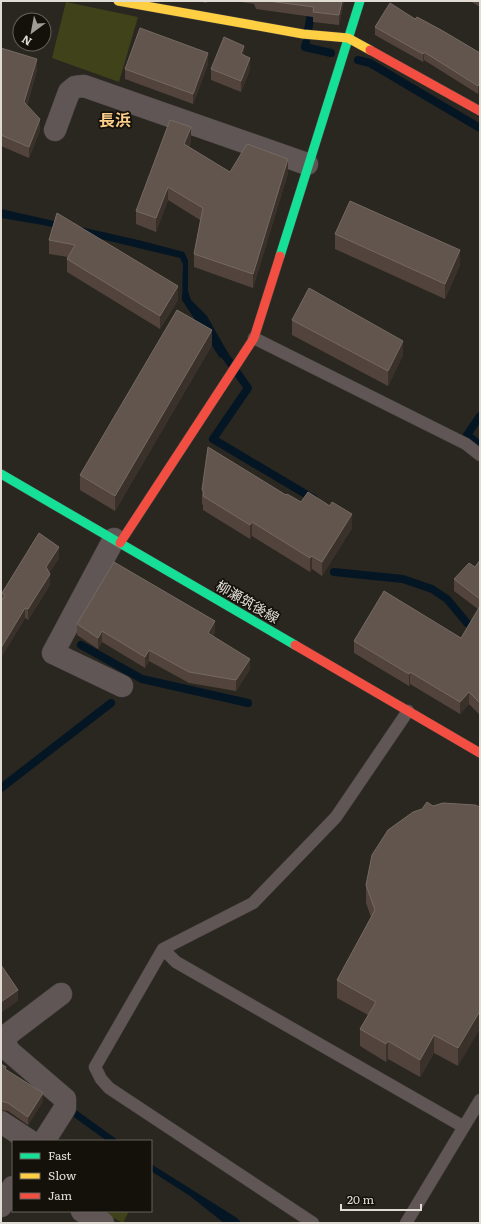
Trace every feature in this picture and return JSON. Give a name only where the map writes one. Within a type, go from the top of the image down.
[{"type":"street","points":[[118,1],[303,34],[348,38],[480,111]]},
{"type":"street","points":[[122,686],[53,653],[117,541],[254,338],[307,164],[360,1]]},
{"type":"street","points":[[55,130],[69,92],[74,87],[84,86],[307,164]]},
{"type":"street","name":"柳瀬筑後線","points":[[1,474],[480,752]]},
{"type":"street","points":[[45,1140],[66,1108],[65,1099],[9,1052],[3,1038],[62,994]]},
{"type":"street","points":[[1,1122],[28,1140]]},
{"type":"street","points":[[1,1206],[12,1189]]},
{"type":"street","points":[[84,1212],[103,1223]]},
{"type":"lane","points":[[254,338],[466,444],[480,455]]},
{"type":"lane","points":[[313,1223],[109,1088],[101,1079],[95,1067],[163,949],[253,903],[336,817],[408,711]]},
{"type":"lane","points":[[163,949],[176,962],[464,1127]]},
{"type":"lane","points":[[406,1223],[480,1100]]},
{"type":"green space","points":[[66,2],[138,17],[119,82],[52,58]]},
{"type":"green space","points":[[103,1212],[128,1212],[123,1223]]},
{"type":"water","points":[[1,209],[184,252],[188,260],[188,291],[191,300],[207,316],[228,353],[220,358],[182,300],[183,264],[180,258],[43,225],[1,218]]},
{"type":"water","points":[[76,1110],[118,1140],[106,1140],[71,1115]]},
{"type":"water","points":[[152,1165],[237,1218],[242,1223],[224,1223],[190,1196],[152,1172]]},
{"type":"building","points":[[268,1],[342,1],[339,15],[313,12],[314,7]]},
{"type":"building","points":[[390,3],[415,19],[417,17],[480,53],[480,84],[478,86],[424,52],[423,54],[375,27]]},
{"type":"building","points":[[140,28],[208,53],[193,94],[125,69]]},
{"type":"building","points":[[224,37],[244,46],[241,54],[250,58],[241,81],[211,69]]},
{"type":"building","points":[[1,48],[37,59],[24,102],[40,119],[29,147],[1,135]]},
{"type":"building","points":[[170,120],[191,127],[184,144],[230,172],[247,144],[288,159],[253,274],[194,254],[203,208],[168,187],[156,218],[136,211]]},
{"type":"building","points":[[350,201],[460,250],[445,284],[335,234]]},
{"type":"building","points":[[57,213],[178,286],[160,316],[67,259],[75,245],[49,240]]},
{"type":"building","points":[[309,288],[403,341],[388,371],[292,320]]},
{"type":"building","points":[[177,310],[212,330],[115,496],[80,475]]},
{"type":"building","points":[[208,447],[286,495],[287,494],[301,502],[308,492],[330,506],[332,502],[352,514],[322,562],[312,556],[310,558],[252,522],[250,525],[203,496],[204,492],[202,490]]},
{"type":"building","points":[[39,533],[59,547],[46,567],[50,574],[28,609],[25,608],[1,648],[1,602],[5,595],[2,593]]},
{"type":"building","points":[[480,560],[480,599],[454,579],[469,563],[475,567]]},
{"type":"building","points":[[114,562],[215,621],[208,633],[250,659],[236,680],[189,672],[149,650],[145,657],[102,631],[98,638],[77,624]]},
{"type":"building","points":[[384,591],[461,638],[480,606],[480,703],[469,692],[460,702],[354,641]]},
{"type":"building","points":[[427,802],[433,806],[443,803],[475,805],[480,807],[480,1011],[458,1048],[434,1035],[420,1060],[388,1041],[386,1044],[360,1029],[376,1002],[337,980],[375,910],[366,885],[372,855],[388,830],[413,812],[422,809]]},
{"type":"building","points":[[1,965],[18,990],[1,1002]]},
{"type":"building","points":[[1,1064],[6,1067],[5,1069],[43,1093],[28,1117],[8,1103],[1,1101]]},
{"type":"waterway","points":[[308,31],[313,1]]},
{"type":"waterway","points":[[306,43],[305,47],[331,53]]},
{"type":"waterway","points":[[358,60],[370,63],[480,128]]},
{"type":"waterway","points":[[219,347],[248,388],[213,439],[314,499]]},
{"type":"waterway","points":[[480,416],[467,435],[480,445]]},
{"type":"waterway","points":[[334,572],[403,579],[432,589],[447,599],[467,623],[480,632]]},
{"type":"waterway","points":[[81,645],[142,679],[248,703]]},
{"type":"waterway","points":[[1,788],[111,703]]},
{"type":"traffic: fast","points":[[280,256],[360,1]]},
{"type":"traffic: fast","points":[[1,474],[295,645]]},
{"type":"traffic: slow","points":[[118,1],[303,34],[348,38],[370,50]]},
{"type":"traffic: jam","points":[[370,50],[480,111]]},
{"type":"traffic: jam","points":[[120,543],[254,338],[280,256]]},
{"type":"traffic: jam","points":[[295,645],[480,753]]},
{"type":"district","name":"長浜","points":[[115,119]]}]
